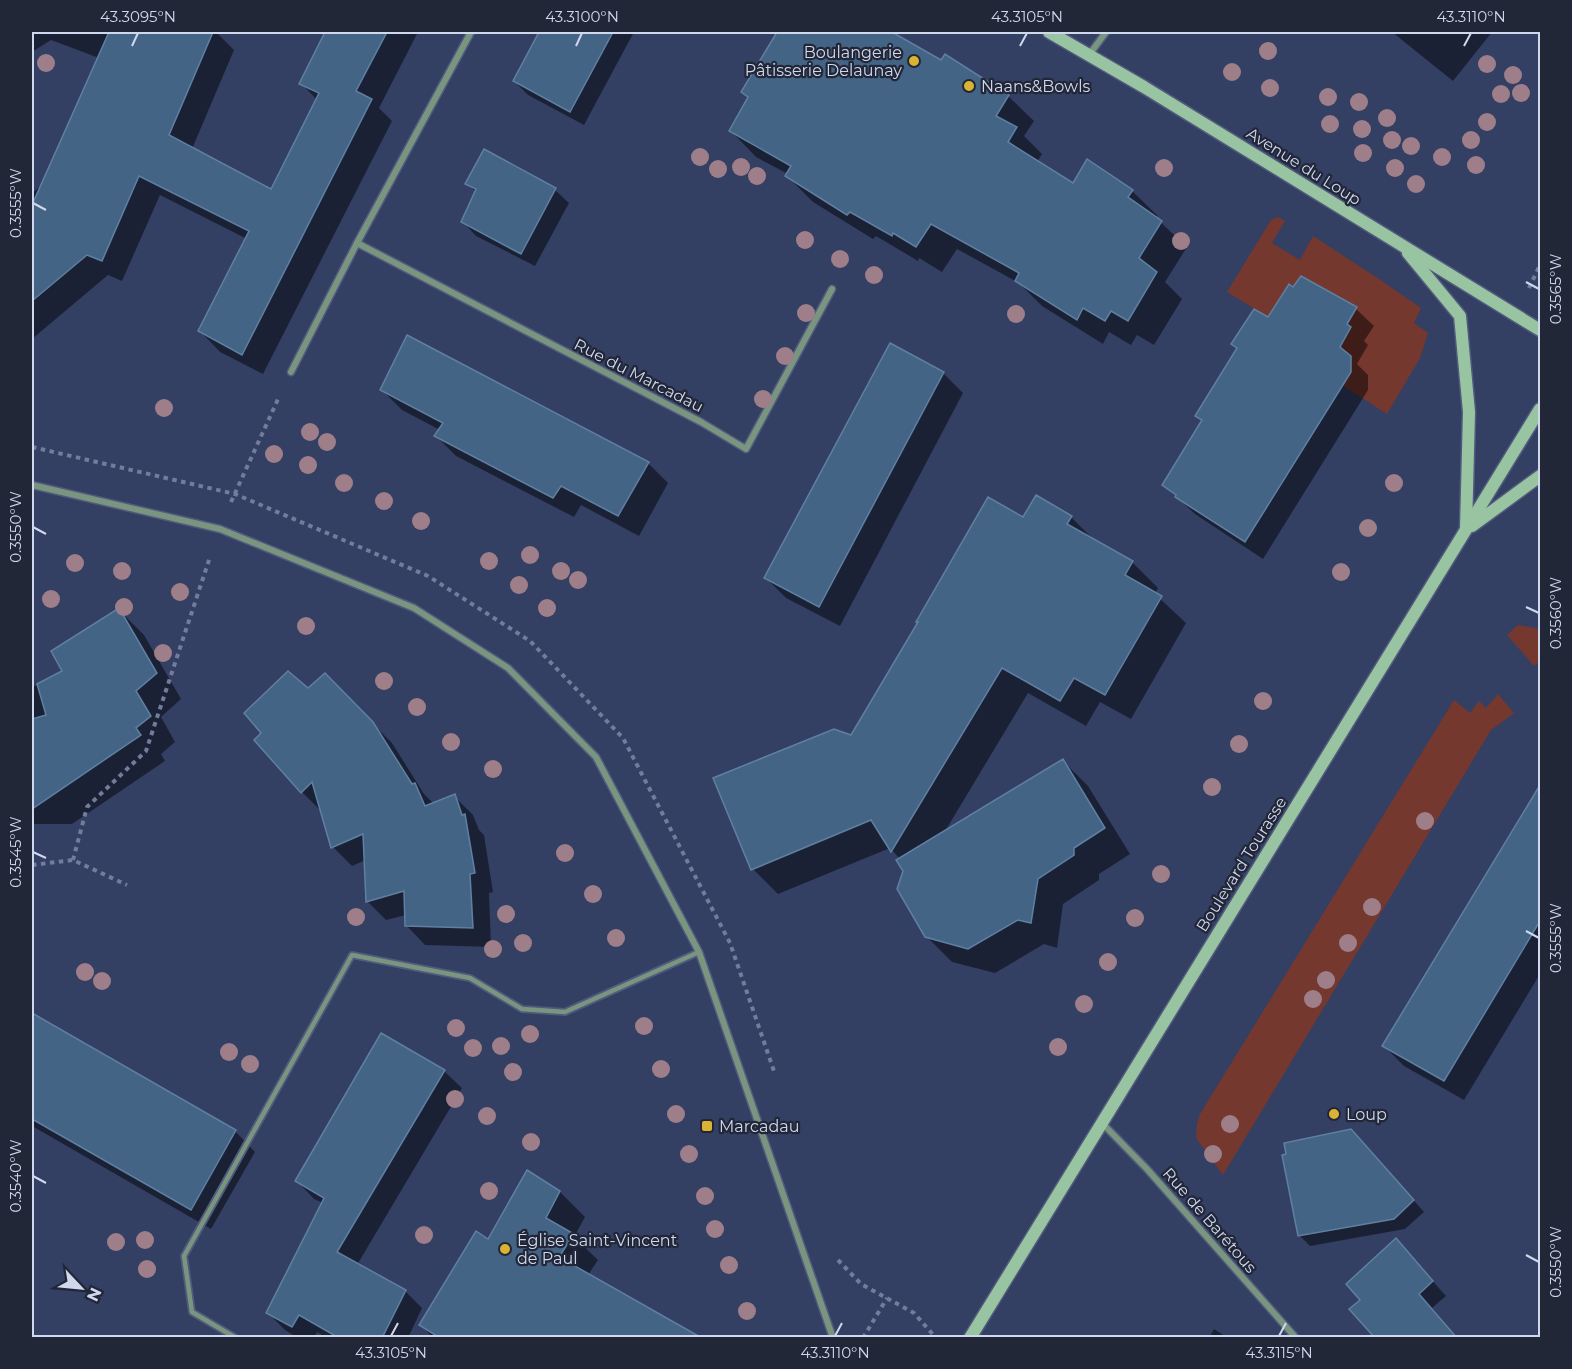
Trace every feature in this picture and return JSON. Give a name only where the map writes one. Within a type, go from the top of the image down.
[{"type":"main road","name":"Avenue du Loup","points":[[1049,32],[1144,87],[1540,330]]},
{"type":"main road","points":[[1402,246],[1460,316],[1469,412],[1466,530]]},
{"type":"main road","name":"Boulevard Tourasse","points":[[970,1338],[1540,409]]},
{"type":"main road","points":[[1466,530],[1540,476]]},
{"type":"street","points":[[291,372],[357,243],[471,32]]},
{"type":"street","points":[[1089,55],[1106,32]]},
{"type":"street","name":"Rue du Marcadau","points":[[357,243],[701,422],[746,449],[832,289]]},
{"type":"street","points":[[32,485],[220,529],[414,608],[508,668],[596,757],[699,952],[833,1338]]},
{"type":"street","name":"Rue de Barétous","points":[[1102,1123],[1147,1170],[1296,1338]]},
{"type":"lane","points":[[236,1338],[192,1312],[184,1256],[352,955],[471,978],[522,1009],[565,1012],[699,952]]},
{"type":"path","points":[[73,860],[87,807],[146,751],[220,529],[291,372]]},
{"type":"path","points":[[32,447],[235,494],[428,576],[530,641],[623,738],[730,943],[776,1078]]},
{"type":"path","points":[[32,865],[73,860],[127,885]]},
{"type":"path","points":[[838,1259],[861,1284],[914,1313],[936,1338]]},
{"type":"path","points":[[863,1338],[887,1298]]},
{"type":"shaded area","points":[[1278,217],[1285,221],[1272,243],[1300,260],[1313,236],[1421,308],[1414,323],[1428,333],[1420,358],[1387,414],[1342,385],[1351,372],[1351,356],[1340,347],[1351,327],[1347,324],[1357,308],[1347,302],[1289,284],[1268,317],[1227,292],[1271,220]]},
{"type":"shaded area","points":[[1518,625],[1540,629],[1540,661],[1534,666],[1507,635]]},
{"type":"shaded area","points":[[1498,694],[1514,713],[1491,730],[1223,1175],[1196,1138],[1200,1114],[1454,700],[1470,713],[1479,701],[1486,708]]},
{"type":"building","points":[[109,32],[213,32],[169,135],[271,189],[319,93],[299,84],[325,32],[387,32],[356,91],[372,99],[242,355],[198,331],[249,231],[139,176],[102,261],[87,255],[32,301],[32,205]]},
{"type":"building","points":[[539,32],[613,32],[570,112],[513,81]]},
{"type":"building","points":[[777,32],[892,32],[941,60],[945,54],[1009,95],[996,116],[1017,127],[1008,142],[1073,183],[1087,159],[1133,190],[1128,197],[1162,221],[1139,258],[1157,272],[1128,321],[1111,311],[1105,321],[1083,308],[1077,320],[1015,281],[1019,273],[931,224],[916,247],[850,212],[847,215],[785,176],[791,166],[729,131],[748,97],[741,92]]},
{"type":"building","points":[[484,149],[556,188],[521,254],[461,222],[476,189],[465,184]]},
{"type":"building","points":[[1301,276],[1357,307],[1347,324],[1351,327],[1340,347],[1351,356],[1351,372],[1245,542],[1175,497],[1176,495],[1162,485],[1202,420],[1195,416],[1237,348],[1231,344],[1254,309],[1268,317],[1289,284],[1293,287]]},
{"type":"building","points":[[407,335],[649,462],[618,516],[561,486],[553,498],[434,436],[443,423],[380,390]]},
{"type":"building","points":[[890,343],[944,372],[819,607],[764,578]]},
{"type":"building","points":[[1036,495],[1072,516],[1067,524],[1133,561],[1125,575],[1162,596],[1105,695],[1074,678],[1060,701],[1002,668],[891,852],[871,820],[751,870],[713,778],[834,729],[851,735],[988,497],[1023,517]]},
{"type":"building","points":[[119,608],[157,673],[136,691],[151,716],[136,728],[141,735],[32,809],[32,719],[46,715],[37,684],[62,671],[51,651]]},
{"type":"building","points":[[288,671],[308,688],[325,673],[373,722],[412,784],[415,783],[425,806],[455,794],[462,815],[465,814],[475,873],[470,874],[473,928],[405,926],[404,891],[366,902],[363,834],[331,848],[312,782],[301,793],[254,740],[261,733],[244,713]]},
{"type":"building","points":[[1063,759],[1105,828],[1074,848],[1074,855],[1038,879],[1031,923],[1018,920],[968,949],[925,937],[897,889],[903,871],[896,860]]},
{"type":"building","points":[[1540,785],[1540,921],[1444,1081],[1382,1046]]},
{"type":"building","points":[[32,1013],[236,1130],[191,1210],[32,1119]]},
{"type":"building","points":[[381,1033],[445,1070],[337,1252],[406,1290],[382,1338],[339,1338],[299,1315],[292,1327],[266,1313],[324,1198],[295,1181]]},
{"type":"building","points":[[1351,1129],[1414,1200],[1394,1219],[1298,1236],[1282,1155],[1286,1154],[1284,1143]]},
{"type":"building","name":"Église Saint-Vincent de Paul","points":[[527,1170],[560,1191],[546,1218],[574,1234],[559,1257],[702,1338],[440,1338],[419,1325],[476,1231],[488,1239]]},
{"type":"building","points":[[1396,1238],[1433,1281],[1419,1294],[1457,1338],[1375,1338],[1349,1309],[1360,1300],[1346,1284]]},
{"type":"place","name":"Boulangerie Pâtisserie Delaunay","points":[[914,61]]},
{"type":"place","name":"Naans&Bowls","points":[[969,86]]},
{"type":"place","name":"Loup","points":[[1334,1114]]},
{"type":"place","name":"Marcadau","points":[[707,1126]]},
{"type":"place","name":"Église Saint-Vincent de Paul","points":[[505,1249]]}]
